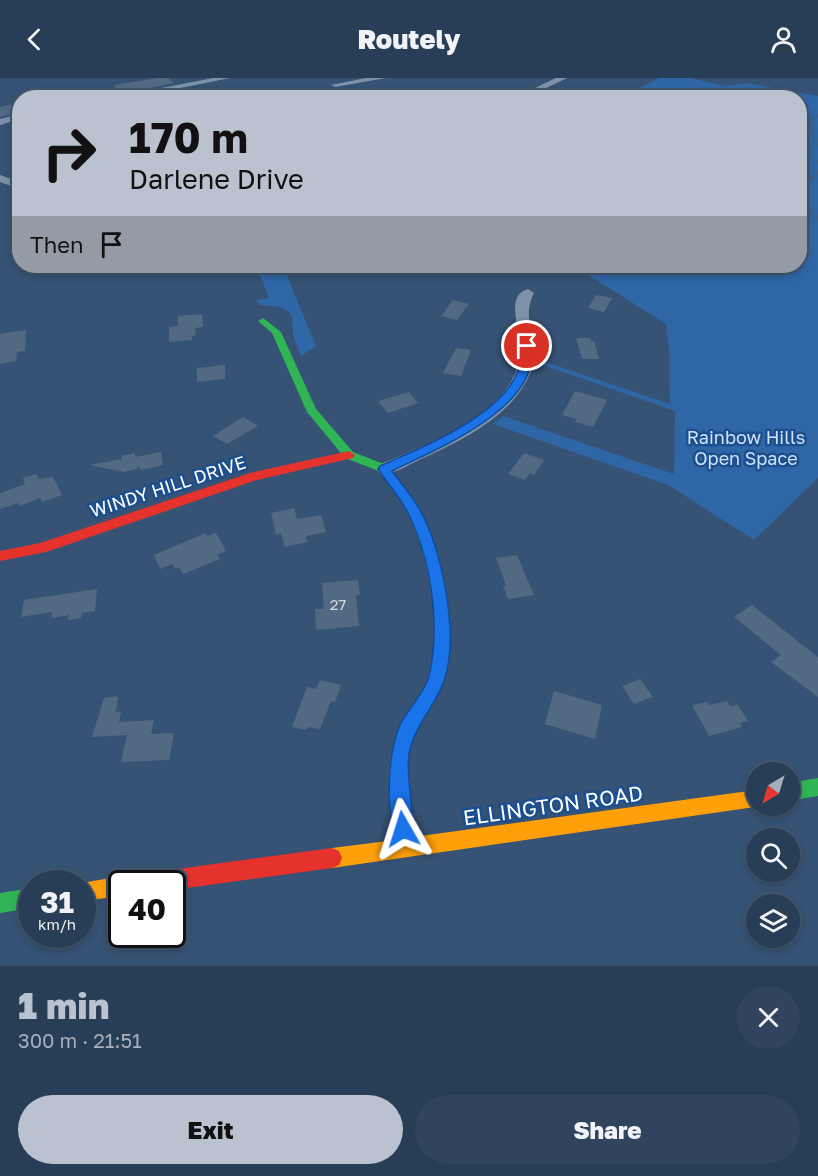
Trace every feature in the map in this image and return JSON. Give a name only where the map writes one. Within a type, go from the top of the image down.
[{"type":"street","points":[[156,90],[226,78]]},
{"type":"street","points":[[333,82],[382,78]]},
{"type":"street","points":[[536,90],[563,78]]},
{"type":"street","points":[[385,469],[458,434],[494,410],[517,384],[528,358],[520,308],[528,293]]},
{"type":"street","points":[[263,321],[276,333],[311,410],[348,455],[385,469],[413,509],[433,562],[443,631],[436,680],[408,728],[400,755],[400,794],[405,847]]},
{"type":"street","name":"WINDY HILL DRIVE","points":[[0,556],[41,548],[254,476],[348,455]]},
{"type":"street","points":[[800,790],[818,787]]},
{"type":"street","name":"ELLINGTON ROAD","points":[[186,878],[746,800]]},
{"type":"street","points":[[0,903],[18,900]]},
{"type":"green space","points":[[659,78],[690,78],[725,86],[746,83],[785,90],[636,90]]},
{"type":"green space","name":"Rainbow Hills Open Space","points":[[807,94],[818,96],[818,478],[754,540],[668,485],[493,424],[503,416],[674,474],[675,411],[540,364],[540,360],[670,404],[666,324],[585,273],[807,273]]},
{"type":"green space","points":[[259,273],[286,273],[316,346],[301,356],[293,336],[292,316],[289,312],[280,307],[261,305],[256,300],[269,298]]},
{"type":"building","points":[[158,78],[168,78],[174,83],[140,90],[115,90],[115,85]]},
{"type":"building","points":[[12,104],[12,114],[0,117],[0,107]]},
{"type":"building","points":[[596,295],[612,298],[604,312],[588,308]]},
{"type":"building","points":[[453,300],[469,304],[457,320],[441,316]]},
{"type":"building","points":[[202,314],[203,327],[195,328],[196,335],[192,336],[192,340],[169,342],[169,327],[178,326],[178,316]]},
{"type":"building","points":[[26,330],[25,351],[17,352],[16,361],[0,364],[0,334]]},
{"type":"building","points":[[576,338],[590,338],[594,341],[599,359],[582,359]]},
{"type":"building","points":[[456,348],[471,350],[461,376],[443,373]]},
{"type":"building","points":[[225,365],[225,379],[197,382],[197,368]]},
{"type":"building","points":[[575,391],[607,400],[593,427],[575,422],[577,419],[562,415]]},
{"type":"building","points":[[409,392],[418,403],[388,413],[378,401]]},
{"type":"building","points":[[243,417],[258,426],[227,444],[213,436]]},
{"type":"building","points":[[161,452],[163,465],[142,470],[137,466],[137,469],[124,472],[90,465],[122,459],[121,456],[135,453],[135,457]]},
{"type":"building","points":[[524,453],[544,460],[534,475],[530,473],[525,480],[508,474]]},
{"type":"building","points":[[36,474],[39,479],[53,477],[62,495],[42,502],[40,498],[20,506],[18,503],[0,509],[0,493],[25,484],[23,478]]},
{"type":"building","points":[[294,508],[297,519],[321,515],[326,532],[306,536],[307,542],[285,547],[281,533],[276,535],[271,513]]},
{"type":"building","points":[[206,533],[207,536],[216,533],[226,551],[217,555],[220,559],[183,574],[179,567],[175,569],[173,564],[160,569],[154,555]]},
{"type":"building","points":[[517,555],[534,595],[508,599],[503,586],[506,585],[496,558]]},
{"type":"building","points":[[358,580],[360,595],[356,596],[359,626],[316,630],[315,609],[324,609],[322,583]]},
{"type":"building","points":[[97,589],[95,611],[82,613],[81,618],[68,620],[69,615],[52,618],[52,612],[21,617],[24,600]]},
{"type":"building","points":[[752,605],[818,657],[818,697],[771,662],[781,655],[734,617]]},
{"type":"building","points":[[640,679],[653,697],[634,704],[622,686]]},
{"type":"building","points":[[320,680],[341,685],[335,702],[331,701],[320,729],[308,727],[306,730],[292,727],[307,687],[316,689]]},
{"type":"building","points":[[554,691],[602,705],[595,739],[545,724]]},
{"type":"building","points":[[118,696],[116,712],[121,712],[119,722],[154,720],[151,734],[174,733],[169,760],[121,762],[127,735],[92,737],[104,698]]},
{"type":"building","points":[[727,701],[730,706],[738,705],[748,721],[740,723],[742,727],[709,736],[692,705],[708,702],[709,705]]},
{"type":"waterway","points":[[818,116],[809,120],[816,129],[811,134],[818,140]]},
{"type":"waterway","points":[[807,144],[818,145]]},
{"type":"waterway","points":[[807,155],[818,162]]},
{"type":"waterway","points":[[810,179],[816,176],[818,171]]},
{"type":"waterway","points":[[807,180],[813,177]]},
{"type":"waterway","points":[[807,210],[815,214],[818,219]]},
{"type":"traffic: fast","points":[[263,321],[276,332],[311,410],[349,455],[385,469],[413,509],[429,550]]},
{"type":"traffic: fast","points":[[800,790],[818,787]]},
{"type":"traffic: fast","points":[[0,903],[18,900]]},
{"type":"traffic: slow","points":[[405,847],[399,789],[400,755],[410,726],[435,681],[441,652],[439,597],[429,550]]},
{"type":"traffic: slow","points":[[332,858],[746,800]]},
{"type":"traffic: slow","points":[[96,889],[108,888]]},
{"type":"traffic: jam","points":[[0,556],[41,548],[254,476],[349,455]]},
{"type":"traffic: jam","points":[[186,878],[332,858]]},
{"type":"route","points":[[403,829],[400,755],[408,728],[436,680],[443,631],[433,562],[413,509],[385,469],[458,434],[494,410],[517,384],[528,358],[527,346]]}]
